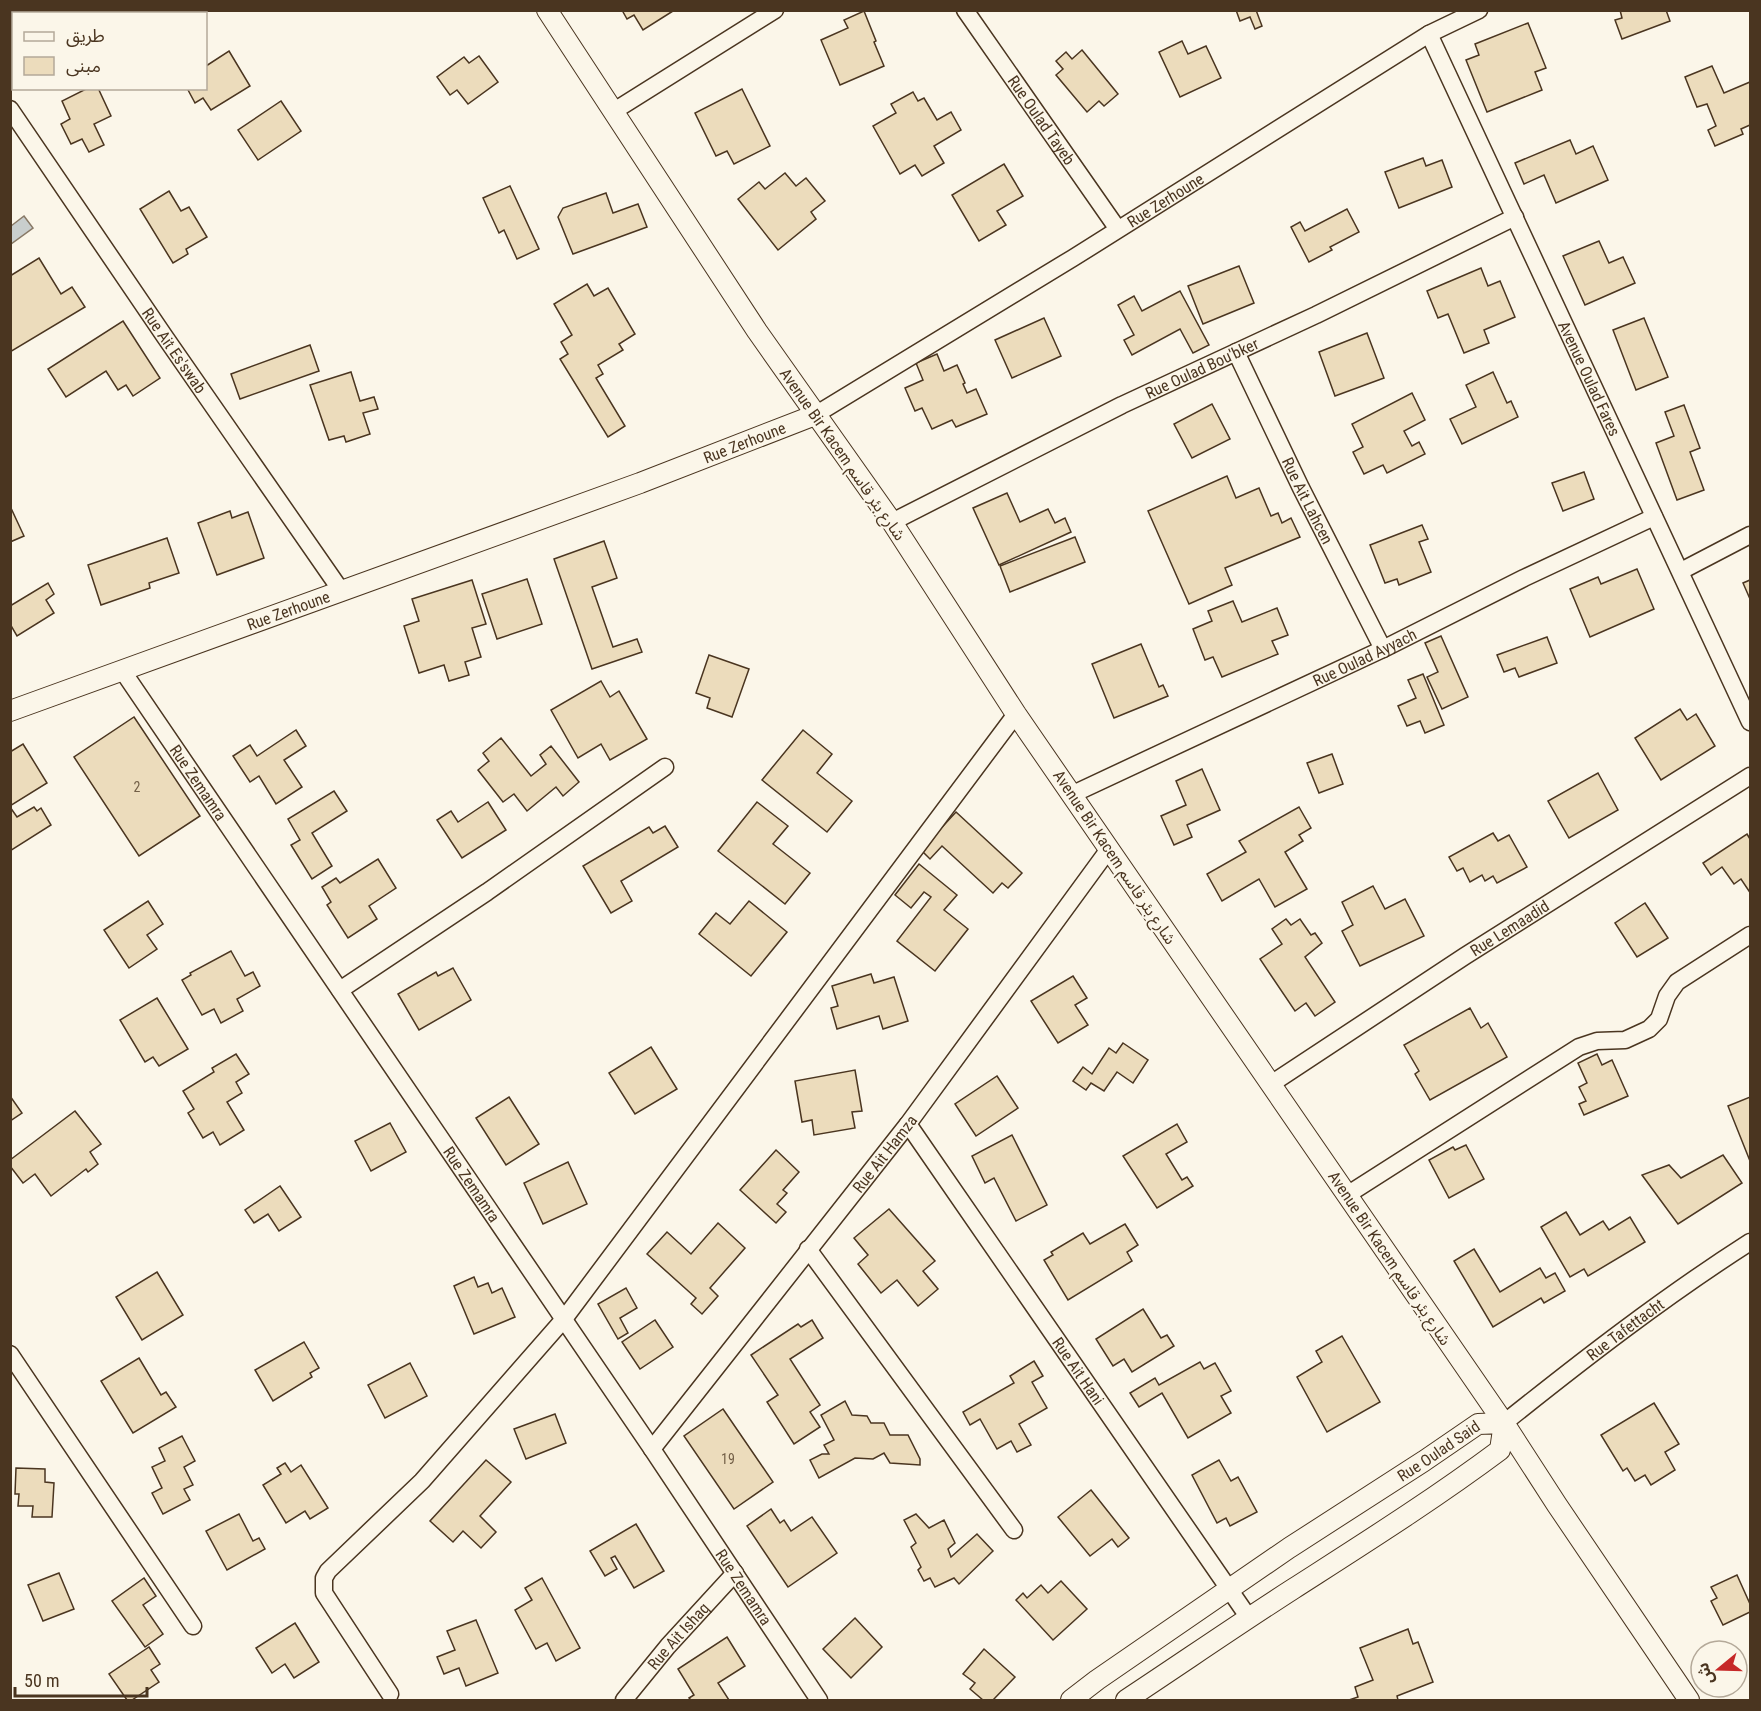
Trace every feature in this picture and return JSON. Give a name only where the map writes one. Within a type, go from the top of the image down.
[{"type":"street","name":"Avenue Bir Kacem شارع بئر قاسم","points":[[547,10],[692,234],[815,415],[892,522],[1016,714],[1504,1423],[1689,1701]]},
{"type":"street","points":[[614,111],[775,10]]},
{"type":"street","name":"Rue Oulad Tayeb","points":[[965,10],[1117,228]]},
{"type":"street","name":"Rue Zerhoune","points":[[10,711],[640,483],[815,415],[1072,258],[1429,34],[1479,10]]},
{"type":"street","name":"Avenue Oulad Fares","points":[[1429,34],[1750,722]]},
{"type":"street","name":"Rue Ait Es'swab","points":[[10,109],[342,592]]},
{"type":"street","name":"Rue Oulad Bou'bker","points":[[892,522],[1022,454],[1316,315],[1515,217]]},
{"type":"street","name":"Rue Ait Lahcen","points":[[1236,352],[1300,488],[1383,649]]},
{"type":"street","name":"Rue Oulad Ayyach","points":[[1073,794],[1383,649],[1524,578],[1654,517]]},
{"type":"street","points":[[1681,572],[1750,535]]},
{"type":"street","name":"Rue Zemamra","points":[[122,670],[652,1449],[819,1701]]},
{"type":"street","points":[[390,1694],[328,1600],[323,1586],[324,1578],[334,1565],[422,1481],[564,1319],[1016,714]]},
{"type":"street","points":[[340,990],[487,892],[665,767]]},
{"type":"street","name":"Rue Lemaadid","points":[[1271,1084],[1464,956],[1750,776]]},
{"type":"street","name":"Rue Ait Hamza","points":[[652,1449],[908,1124],[1109,849]]},
{"type":"street","points":[[1347,1195],[1579,1047],[1597,1041],[1625,1040],[1648,1029],[1663,1012],[1667,996],[1677,982],[1750,935]]},
{"type":"street","name":"Rue Ait Hani","points":[[908,1124],[1248,1618]]},
{"type":"street","name":"Rue Tafettacht","points":[[1504,1423],[1607,1341],[1750,1242]]},
{"type":"street","points":[[808,1249],[1014,1530]]},
{"type":"street","points":[[10,1354],[193,1626]]},
{"type":"street","name":"Rue Oulad Said","points":[[1071,1701],[1097,1680],[1228,1590],[1478,1424],[1504,1423],[1500,1450],[1401,1520],[1248,1618],[1126,1701]]},
{"type":"street","name":"Rue Ait Ishaq","points":[[624,1701],[668,1646],[735,1573]]},
{"type":"shaded area","points":[[24,216],[33,228],[11,244],[11,226]]},
{"type":"building","points":[[622,10],[673,11],[643,30],[634,15],[627,19]]},
{"type":"building","points":[[1236,10],[1256,10],[1262,26],[1255,29],[1250,17],[1240,21]]},
{"type":"building","points":[[1620,10],[1666,10],[1670,21],[1622,39],[1615,20],[1622,18]]},
{"type":"building","points":[[864,11],[884,66],[840,85],[821,40],[848,28],[844,20]]},
{"type":"building","points":[[1528,23],[1546,68],[1535,72],[1542,90],[1487,112],[1466,60],[1479,55],[1475,44]]},
{"type":"building","points":[[1182,41],[1188,54],[1206,46],[1221,78],[1180,97],[1159,52]]},
{"type":"building","points":[[1082,50],[1118,94],[1104,106],[1099,101],[1087,112],[1056,75],[1063,69],[1056,61],[1066,52],[1072,59]]},
{"type":"building","points":[[229,51],[250,86],[211,110],[203,98],[195,103],[188,90],[207,90],[207,65]]},
{"type":"building","points":[[479,56],[498,82],[468,104],[457,90],[450,95],[437,77],[464,57],[469,63]]},
{"type":"building","points":[[1712,66],[1724,93],[1750,82],[1750,125],[1741,129],[1743,134],[1715,146],[1708,130],[1716,126],[1707,104],[1697,107],[1685,77]]},
{"type":"building","points":[[742,89],[770,146],[734,164],[727,151],[716,156],[695,113]]},
{"type":"building","points":[[84,90],[99,90],[111,116],[94,124],[104,145],[89,152],[82,139],[71,144],[61,124],[70,119],[62,101]]},
{"type":"building","points":[[913,92],[918,101],[924,98],[937,120],[951,112],[961,130],[934,146],[944,163],[922,176],[915,165],[900,174],[873,126],[896,113],[891,104]]},
{"type":"building","points":[[281,101],[301,131],[258,160],[238,130]]},
{"type":"building","points":[[1570,140],[1576,154],[1593,146],[1608,180],[1556,203],[1544,175],[1524,184],[1515,163]]},
{"type":"building","points":[[1423,158],[1426,166],[1442,160],[1452,187],[1399,208],[1385,172]]},
{"type":"building","points":[[1004,164],[1023,196],[997,211],[1006,225],[979,241],[952,195]]},
{"type":"building","points":[[785,173],[796,186],[806,178],[825,201],[811,212],[816,219],[778,250],[738,199],[759,182],[765,189]]},
{"type":"building","points":[[510,186],[539,249],[517,259],[504,230],[499,233],[483,198]]},
{"type":"building","points":[[169,191],[181,211],[189,207],[207,237],[186,249],[188,254],[173,263],[140,209]]},
{"type":"building","points":[[606,193],[613,213],[638,204],[647,227],[573,254],[558,217],[563,208]]},
{"type":"building","points":[[1347,209],[1359,232],[1330,247],[1332,250],[1309,262],[1291,227],[1300,222],[1305,231]]},
{"type":"building","points":[[1599,241],[1609,263],[1623,257],[1635,283],[1585,305],[1563,256]]},
{"type":"building","points":[[39,258],[61,294],[72,287],[85,307],[10,352],[10,276]]},
{"type":"building","points":[[1239,266],[1254,303],[1203,324],[1188,286]]},
{"type":"building","points":[[1481,268],[1488,286],[1500,281],[1515,317],[1484,330],[1489,343],[1464,353],[1448,314],[1438,318],[1427,291]]},
{"type":"building","points":[[587,284],[594,296],[608,288],[635,334],[619,344],[623,350],[598,365],[603,374],[596,378],[625,426],[608,437],[560,359],[568,354],[561,342],[572,335],[554,304]]},
{"type":"building","points":[[1180,291],[1209,345],[1193,353],[1180,329],[1132,355],[1124,340],[1134,335],[1118,305],[1134,296],[1142,311]]},
{"type":"building","points":[[1044,318],[1061,356],[1012,378],[995,340]]},
{"type":"building","points":[[1644,318],[1668,377],[1636,390],[1613,330]]},
{"type":"building","points":[[123,321],[160,378],[133,396],[126,385],[118,390],[106,371],[66,397],[48,369]]},
{"type":"building","points":[[1367,333],[1384,378],[1335,396],[1319,352]]},
{"type":"building","points":[[310,345],[319,371],[240,399],[231,374]]},
{"type":"building","points":[[937,354],[944,371],[957,365],[967,393],[976,389],[987,414],[956,427],[952,420],[932,429],[922,408],[915,411],[905,388],[923,380],[916,363]]},
{"type":"building","points":[[351,372],[360,401],[374,397],[378,409],[363,413],[370,434],[346,442],[344,436],[329,440],[310,385]]},
{"type":"building","points":[[1493,372],[1507,403],[1511,401],[1518,417],[1462,444],[1450,419],[1476,407],[1466,385]]},
{"type":"building","points":[[1412,393],[1425,420],[1404,431],[1412,446],[1419,442],[1425,454],[1387,473],[1383,465],[1364,474],[1353,452],[1363,447],[1352,424]]},
{"type":"building","points":[[1212,404],[1230,439],[1192,458],[1174,424]]},
{"type":"building","points":[[1684,405],[1700,448],[1690,452],[1704,490],[1677,500],[1656,443],[1674,436],[1665,412]]},
{"type":"building","points":[[1584,472],[1594,499],[1563,511],[1552,483]]},
{"type":"building","points":[[1227,476],[1236,498],[1259,488],[1271,516],[1278,513],[1282,523],[1291,518],[1300,537],[1225,568],[1232,585],[1189,604],[1148,511]]},
{"type":"building","points":[[1007,493],[1020,522],[1048,509],[1055,523],[1065,518],[1071,532],[999,565],[973,508]]},
{"type":"building","points":[[10,506],[24,536],[10,542]]},
{"type":"building","points":[[230,511],[232,518],[248,512],[264,558],[217,575],[198,523]]},
{"type":"building","points":[[1422,525],[1428,539],[1419,542],[1431,572],[1399,585],[1397,579],[1385,583],[1370,545]]},
{"type":"building","points":[[1075,537],[1085,562],[1010,592],[1000,566]]},
{"type":"building","points":[[167,538],[179,573],[149,583],[150,588],[101,605],[88,565]]},
{"type":"building","points":[[604,541],[617,578],[592,587],[613,647],[637,639],[642,652],[592,669],[554,559]]},
{"type":"building","points":[[1637,569],[1654,609],[1590,637],[1570,589],[1598,577],[1601,584]]},
{"type":"building","points":[[527,579],[542,624],[497,639],[482,594]]},
{"type":"building","points":[[472,580],[486,624],[472,628],[481,657],[465,662],[469,675],[449,681],[444,665],[419,673],[404,626],[419,621],[412,599]]},
{"type":"building","points":[[1750,580],[1750,599],[1743,583]]},
{"type":"building","points":[[48,583],[54,594],[46,600],[54,613],[17,636],[10,624],[10,606]]},
{"type":"building","points":[[1233,601],[1242,622],[1277,608],[1288,635],[1272,641],[1278,654],[1222,677],[1213,657],[1205,660],[1193,629],[1212,621],[1208,611]]},
{"type":"building","points":[[1441,636],[1468,697],[1442,709],[1427,677],[1438,672],[1425,643]]},
{"type":"building","points":[[1547,637],[1557,663],[1519,677],[1515,668],[1504,672],[1497,655]]},
{"type":"building","points":[[1141,644],[1159,687],[1163,685],[1168,696],[1114,718],[1092,664]]},
{"type":"building","points":[[709,655],[749,669],[732,717],[707,708],[710,698],[696,693]]},
{"type":"building","points":[[1423,674],[1444,725],[1425,733],[1420,721],[1407,726],[1398,706],[1416,698],[1408,680]]},
{"type":"building","points":[[601,681],[610,697],[619,691],[647,739],[610,760],[601,744],[578,758],[551,710]]},
{"type":"building","points":[[1680,709],[1687,720],[1696,714],[1715,746],[1661,780],[1635,738]]},
{"type":"building","points":[[134,717],[200,816],[139,856],[74,757]]},
{"type":"building","points":[[296,730],[306,746],[284,760],[302,787],[276,804],[259,776],[250,782],[233,756],[250,745],[257,756]]},
{"type":"building","points":[[803,730],[832,754],[817,773],[852,801],[827,832],[762,780]]},
{"type":"building","points":[[501,738],[531,776],[546,764],[540,755],[551,746],[579,782],[563,796],[556,787],[527,811],[514,794],[503,802],[478,770],[489,761],[483,753]]},
{"type":"building","points":[[23,744],[47,783],[10,806],[10,752]]},
{"type":"building","points":[[1332,754],[1343,784],[1319,793],[1307,763]]},
{"type":"building","points":[[1202,769],[1220,810],[1187,825],[1192,837],[1174,845],[1161,816],[1186,805],[1176,781]]},
{"type":"building","points":[[1598,773],[1618,810],[1569,838],[1548,801]]},
{"type":"building","points":[[334,791],[347,811],[312,833],[332,866],[312,879],[291,845],[300,840],[288,819]]},
{"type":"building","points":[[488,802],[506,830],[462,858],[437,820],[451,811],[458,822]]},
{"type":"building","points":[[757,802],[788,826],[773,844],[810,873],[785,904],[718,851]]},
{"type":"building","points":[[10,807],[17,817],[34,807],[37,811],[41,808],[51,825],[10,851]]},
{"type":"building","points":[[1299,807],[1311,828],[1299,835],[1303,841],[1285,852],[1307,889],[1275,907],[1259,879],[1222,901],[1207,874],[1246,852],[1239,841]]},
{"type":"building","points":[[956,812],[1022,873],[1008,888],[1002,883],[993,893],[942,846],[930,859],[921,850]]},
{"type":"building","points":[[665,826],[678,847],[621,881],[632,901],[611,913],[583,866],[649,827],[653,833]]},
{"type":"building","points":[[1493,833],[1498,841],[1509,835],[1527,867],[1497,883],[1493,876],[1485,881],[1482,875],[1470,882],[1463,868],[1457,871],[1449,857]]},
{"type":"building","points":[[1747,834],[1750,839],[1749,891],[1741,879],[1734,884],[1722,867],[1711,875],[1703,863]]},
{"type":"building","points":[[378,859],[396,888],[369,906],[377,919],[348,938],[327,905],[331,902],[322,887],[336,878],[340,883]]},
{"type":"building","points":[[919,864],[957,895],[944,910],[968,929],[935,971],[897,941],[931,897],[924,892],[911,908],[895,895]]},
{"type":"building","points":[[1373,886],[1385,909],[1405,899],[1424,936],[1360,966],[1342,931],[1353,925],[1342,902]]},
{"type":"building","points":[[148,901],[163,924],[147,935],[157,949],[129,968],[104,930]]},
{"type":"building","points":[[749,901],[787,932],[751,976],[699,934],[716,913],[730,924]]},
{"type":"building","points":[[1645,903],[1668,938],[1637,957],[1615,923]]},
{"type":"building","points":[[1286,919],[1291,925],[1300,919],[1311,935],[1315,933],[1322,943],[1305,957],[1335,1002],[1315,1016],[1306,1003],[1295,1011],[1260,959],[1282,944],[1272,929]]},
{"type":"building","points":[[231,951],[245,976],[253,972],[260,986],[237,999],[243,1011],[221,1023],[214,1009],[202,1015],[182,980],[191,975],[190,973]]},
{"type":"building","points":[[453,968],[471,1000],[419,1030],[398,994],[436,972],[438,976]]},
{"type":"building","points":[[871,974],[874,983],[894,977],[908,1021],[883,1029],[879,1016],[837,1029],[831,1008],[838,1006],[832,986]]},
{"type":"building","points":[[1073,976],[1087,998],[1075,1005],[1088,1025],[1058,1043],[1031,1001]]},
{"type":"building","points":[[157,998],[188,1049],[159,1066],[153,1057],[145,1062],[120,1020]]},
{"type":"building","points":[[1470,1008],[1481,1028],[1488,1023],[1507,1057],[1430,1100],[1415,1074],[1419,1071],[1404,1045]]},
{"type":"building","points":[[1123,1043],[1148,1060],[1133,1083],[1117,1072],[1104,1091],[1091,1083],[1086,1090],[1073,1081],[1083,1067],[1092,1074],[1109,1048],[1116,1053]]},
{"type":"building","points":[[651,1047],[677,1089],[635,1114],[609,1073]]},
{"type":"building","points":[[236,1054],[249,1074],[236,1082],[242,1093],[227,1102],[244,1130],[220,1145],[213,1132],[203,1138],[188,1113],[194,1109],[183,1091],[214,1072],[212,1068]]},
{"type":"building","points":[[1597,1054],[1602,1065],[1612,1060],[1628,1096],[1584,1115],[1579,1104],[1586,1101],[1579,1087],[1587,1083],[1578,1063]]},
{"type":"building","points":[[855,1070],[862,1111],[852,1112],[855,1128],[814,1135],[812,1120],[802,1122],[795,1081]]},
{"type":"building","points":[[997,1076],[1018,1108],[976,1136],[955,1104]]},
{"type":"building","points":[[10,1096],[22,1113],[10,1121]]},
{"type":"building","points":[[509,1097],[539,1144],[506,1165],[476,1118]]},
{"type":"building","points":[[1750,1097],[1750,1161],[1728,1106]]},
{"type":"building","points":[[75,1111],[101,1144],[90,1152],[98,1164],[88,1172],[86,1169],[51,1196],[35,1174],[23,1183],[10,1166],[10,1160]]},
{"type":"building","points":[[390,1123],[406,1152],[371,1171],[355,1141]]},
{"type":"building","points":[[1177,1124],[1187,1142],[1166,1154],[1182,1180],[1187,1177],[1193,1186],[1157,1208],[1123,1156]]},
{"type":"building","points":[[1012,1135],[1047,1205],[1016,1221],[994,1178],[985,1183],[972,1156]]},
{"type":"building","points":[[1466,1145],[1484,1179],[1449,1198],[1429,1160],[1453,1147],[1455,1150]]},
{"type":"building","points":[[776,1150],[799,1172],[783,1190],[787,1193],[777,1204],[786,1212],[776,1223],[740,1190]]},
{"type":"building","points":[[1723,1155],[1742,1183],[1678,1224],[1642,1175],[1669,1165],[1681,1178]]},
{"type":"building","points":[[568,1162],[587,1204],[543,1224],[524,1183]]},
{"type":"building","points":[[280,1186],[301,1217],[279,1231],[268,1214],[254,1223],[245,1210]]},
{"type":"building","points":[[889,1209],[935,1261],[923,1271],[938,1289],[918,1306],[897,1280],[881,1293],[858,1264],[868,1255],[854,1238]]},
{"type":"building","points":[[1566,1212],[1580,1235],[1603,1221],[1609,1230],[1630,1217],[1645,1242],[1588,1276],[1584,1269],[1570,1277],[1541,1227]]},
{"type":"building","points":[[718,1223],[745,1248],[710,1288],[718,1296],[702,1314],[691,1304],[696,1298],[647,1254],[667,1232],[691,1254]]},
{"type":"building","points":[[1125,1224],[1138,1245],[1127,1252],[1132,1261],[1068,1300],[1044,1260],[1053,1255],[1051,1252],[1083,1233],[1090,1244]]},
{"type":"building","points":[[1474,1249],[1500,1292],[1540,1268],[1546,1278],[1555,1273],[1565,1291],[1544,1303],[1541,1298],[1493,1327],[1454,1261]]},
{"type":"building","points":[[157,1272],[183,1315],[142,1340],[116,1297]]},
{"type":"building","points":[[474,1277],[478,1287],[488,1283],[492,1293],[502,1288],[515,1317],[474,1334],[454,1286]]},
{"type":"building","points":[[626,1288],[637,1308],[620,1318],[628,1333],[618,1339],[598,1304]]},
{"type":"building","points":[[1143,1309],[1161,1338],[1167,1335],[1174,1346],[1132,1372],[1124,1359],[1113,1366],[1096,1339]]},
{"type":"building","points":[[655,1320],[673,1347],[640,1369],[622,1342]]},
{"type":"building","points":[[812,1320],[823,1338],[790,1359],[820,1405],[810,1412],[820,1427],[794,1444],[767,1402],[778,1395],[751,1355],[798,1324],[801,1327]]},
{"type":"building","points":[[1342,1336],[1380,1402],[1327,1432],[1297,1377],[1322,1362],[1316,1351]]},
{"type":"building","points":[[304,1342],[319,1368],[310,1373],[312,1377],[273,1401],[255,1370]]},
{"type":"building","points":[[139,1358],[161,1395],[166,1392],[176,1407],[133,1433],[101,1381]]},
{"type":"building","points":[[1034,1361],[1043,1376],[1032,1382],[1047,1408],[1019,1424],[1031,1445],[1017,1452],[1011,1441],[997,1449],[980,1419],[970,1425],[963,1412],[1014,1383],[1010,1376]]},
{"type":"building","points":[[1200,1362],[1204,1369],[1215,1363],[1231,1391],[1221,1396],[1231,1413],[1188,1438],[1162,1393],[1139,1407],[1130,1393],[1155,1378],[1159,1385]]},
{"type":"building","points":[[410,1363],[427,1396],[385,1418],[368,1385]]},
{"type":"building","points":[[845,1401],[852,1415],[867,1416],[871,1423],[884,1423],[890,1435],[908,1435],[920,1459],[920,1465],[890,1463],[884,1453],[873,1459],[855,1458],[819,1478],[810,1460],[822,1454],[829,1454],[824,1445],[834,1440],[821,1415]]},
{"type":"building","points":[[1654,1403],[1679,1444],[1665,1452],[1675,1470],[1651,1485],[1645,1475],[1635,1481],[1627,1468],[1623,1471],[1601,1435]]},
{"type":"building","points":[[723,1409],[773,1482],[734,1509],[684,1436]]},
{"type":"building","points":[[555,1414],[566,1443],[526,1459],[514,1429]]},
{"type":"building","points":[[182,1436],[195,1461],[184,1467],[193,1485],[184,1489],[190,1500],[163,1514],[152,1493],[162,1488],[152,1467],[165,1461],[159,1448]]},
{"type":"building","points":[[486,1460],[511,1482],[480,1516],[496,1532],[481,1548],[463,1531],[453,1542],[430,1521]]},
{"type":"building","points":[[1219,1460],[1231,1481],[1238,1477],[1257,1512],[1230,1526],[1226,1518],[1217,1523],[1192,1475]]},
{"type":"building","points":[[285,1463],[291,1472],[301,1465],[328,1508],[310,1519],[305,1511],[286,1523],[263,1485],[281,1474],[277,1468]]},
{"type":"building","points":[[16,1468],[45,1469],[45,1482],[54,1483],[52,1517],[32,1517],[33,1506],[18,1506],[19,1494],[15,1494]]},
{"type":"building","points":[[1091,1490],[1129,1538],[1118,1547],[1112,1539],[1090,1556],[1058,1517]]},
{"type":"building","points":[[771,1509],[780,1523],[784,1520],[791,1531],[812,1517],[837,1553],[788,1587],[747,1526]]},
{"type":"building","points":[[239,1514],[253,1541],[259,1538],[265,1549],[227,1570],[206,1531]]},
{"type":"building","points":[[916,1514],[929,1528],[944,1520],[955,1543],[948,1549],[951,1557],[977,1534],[993,1551],[959,1584],[954,1578],[935,1587],[930,1578],[924,1581],[918,1570],[921,1567],[911,1547],[916,1543],[904,1520]]},
{"type":"building","points":[[636,1524],[664,1571],[634,1588],[615,1556],[611,1558],[617,1569],[605,1576],[590,1551]]},
{"type":"building","points":[[59,1573],[74,1609],[43,1621],[28,1585]]},
{"type":"building","points":[[1737,1575],[1750,1604],[1750,1612],[1723,1625],[1711,1601],[1717,1598],[1711,1587]]},
{"type":"building","points":[[144,1578],[156,1596],[143,1605],[163,1634],[145,1647],[112,1601]]},
{"type":"building","points":[[542,1578],[580,1648],[556,1661],[547,1643],[536,1649],[515,1610],[532,1600],[525,1588]]},
{"type":"building","points":[[1061,1581],[1087,1609],[1053,1640],[1016,1600],[1023,1593],[1027,1598],[1041,1585],[1048,1593]]},
{"type":"building","points":[[855,1618],[882,1647],[851,1678],[823,1649]]},
{"type":"building","points":[[476,1620],[498,1673],[466,1686],[459,1668],[444,1674],[437,1657],[455,1650],[447,1631]]},
{"type":"building","points":[[295,1623],[319,1662],[294,1678],[285,1664],[272,1673],[256,1648]]},
{"type":"building","points":[[1408,1629],[1413,1644],[1418,1642],[1433,1682],[1397,1696],[1398,1700],[1349,1700],[1358,1697],[1355,1687],[1373,1680],[1360,1648]]},
{"type":"building","points":[[727,1637],[745,1666],[718,1683],[729,1700],[691,1700],[689,1698],[694,1695],[678,1669]]},
{"type":"building","points":[[149,1647],[160,1664],[151,1670],[159,1682],[132,1700],[127,1700],[109,1674]]},
{"type":"building","points":[[984,1649],[1015,1677],[993,1700],[983,1700],[970,1689],[975,1683],[963,1674]]}]
